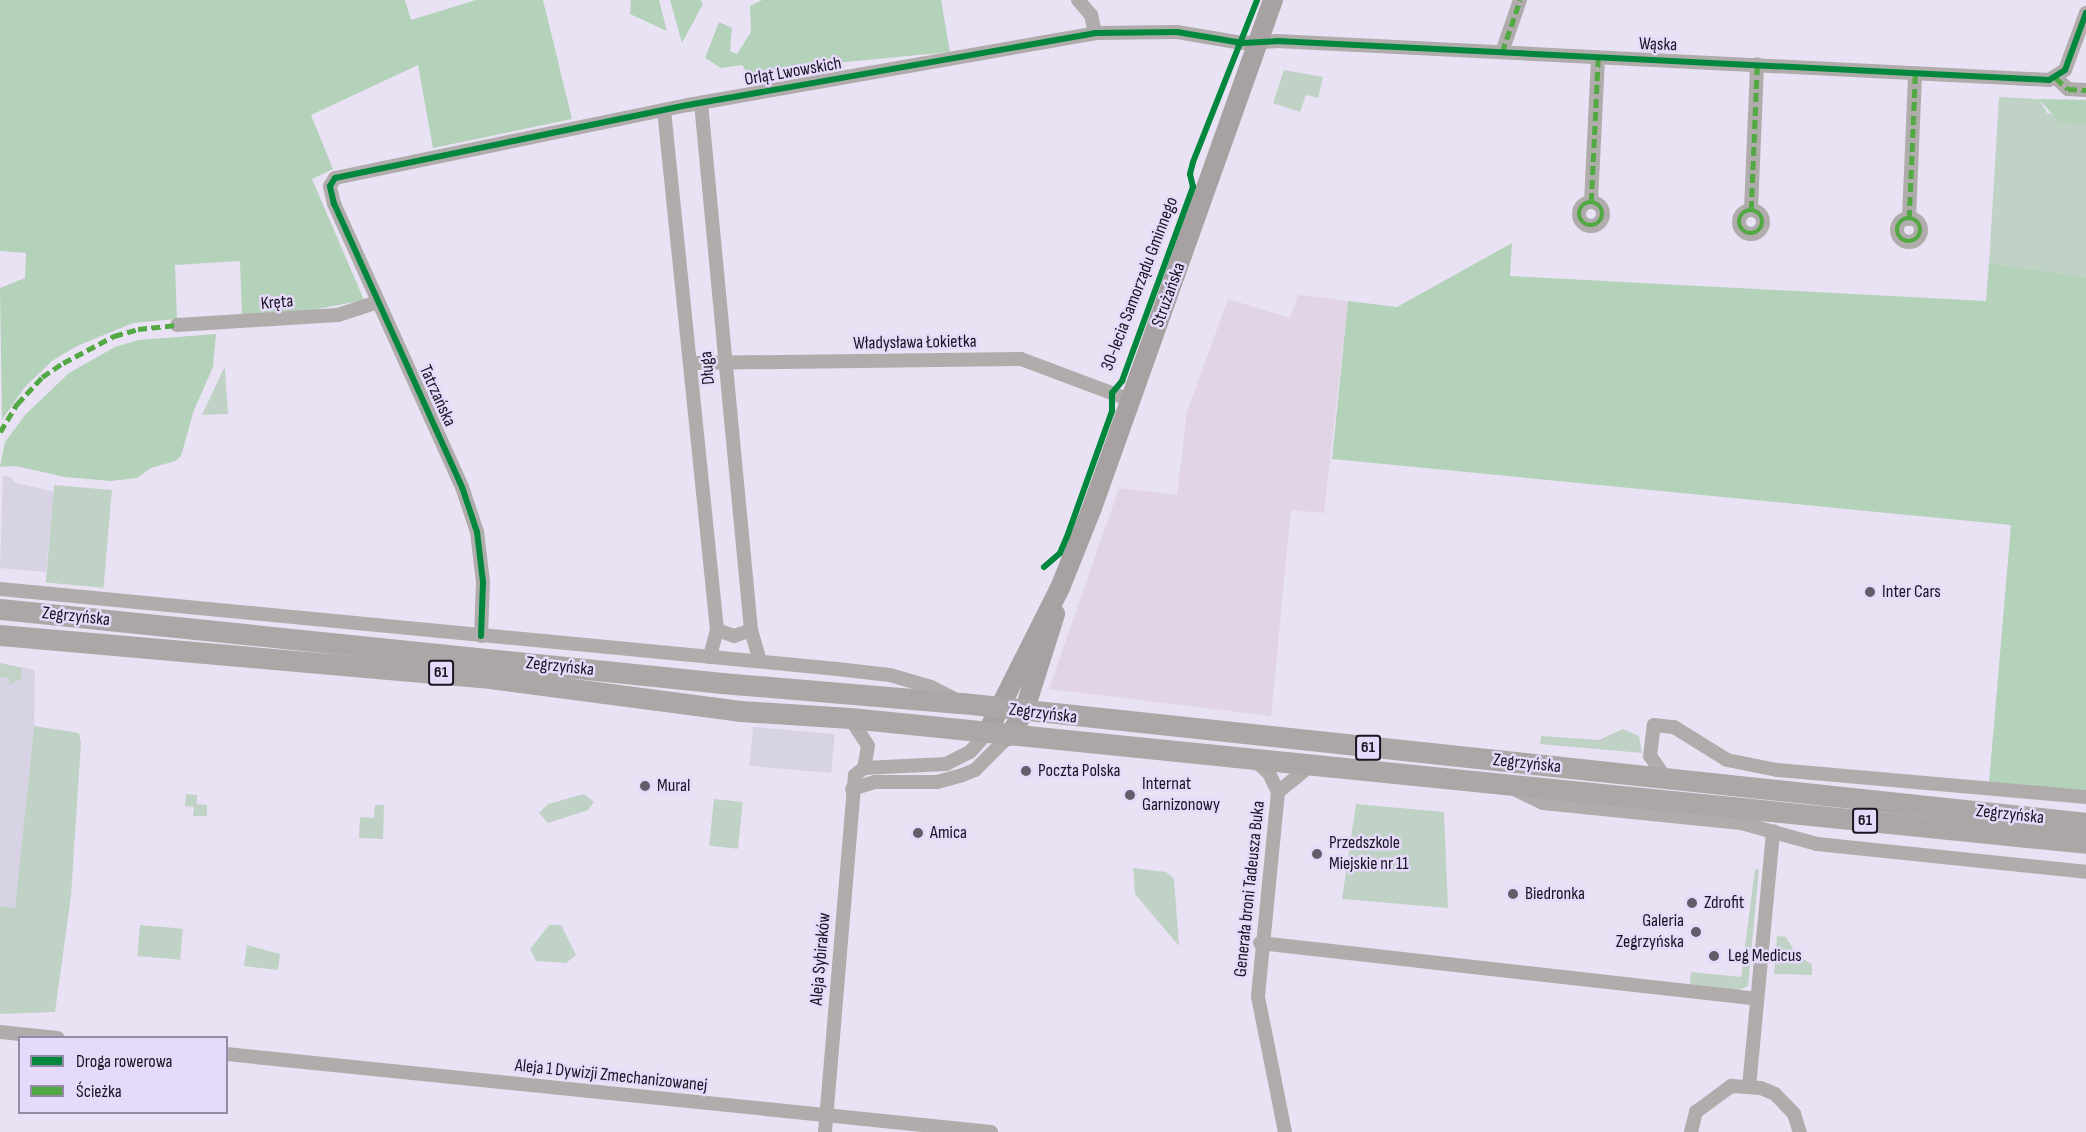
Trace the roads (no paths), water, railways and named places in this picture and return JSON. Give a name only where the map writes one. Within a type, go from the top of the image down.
[{"type":"main road","name":"Strużańska","points":[[1010,736],[1024,712],[1053,625],[1060,588],[1273,0]]},
{"type":"main road","name":"Strużańska","points":[[987,733],[1002,709],[1043,616],[1060,588]]},
{"type":"main road","name":"Zegrzyńska","points":[[0,609],[722,683],[962,703],[1024,712],[2086,823]]},
{"type":"main road","name":"Zegrzyńska","points":[[0,634],[471,676],[741,711],[850,718],[1510,787],[2086,843]]},
{"type":"street","points":[[1078,0],[1091,15],[1095,33]]},
{"type":"street","points":[[1502,52],[1520,0]]},
{"type":"street","points":[[2056,78],[2065,70],[2086,13]]},
{"type":"street","name":"Orląt Lwowskich","points":[[335,178],[664,110],[1095,33],[1177,32],[1242,43],[1259,41]]},
{"type":"street","name":"Wąska","points":[[1259,41],[2056,78],[2068,89],[2086,90]]},
{"type":"street","points":[[1591,202],[1598,58]]},
{"type":"street","points":[[1751,210],[1757,64]]},
{"type":"street","points":[[1909,219],[1915,73]]},
{"type":"street","name":"Długa","points":[[701,103],[751,630],[760,661]]},
{"type":"street","name":"Długa","points":[[664,110],[692,363],[717,630],[710,657]]},
{"type":"street","name":"Tatrzańska","points":[[335,178],[330,186],[334,204],[462,487],[477,532],[483,582],[481,636]]},
{"type":"street","name":"Kręta","points":[[177,325],[338,315],[378,302]]},
{"type":"street","name":"Władysława Łokietka","points":[[692,363],[1021,360],[1130,400]]},
{"type":"street","points":[[0,590],[890,675],[931,687],[962,703]]},
{"type":"street","points":[[717,630],[734,636],[751,630]]},
{"type":"street","points":[[850,718],[868,746],[864,768],[946,764],[970,752],[987,733]]},
{"type":"street","points":[[1667,780],[1650,756],[1654,725],[1663,725],[1684,732],[1727,760],[1777,770],[2086,797]]},
{"type":"street","points":[[852,789],[875,782],[937,782],[960,776],[975,770],[1010,736]]},
{"type":"street","points":[[1624,775],[1650,756]]},
{"type":"street","name":"Generała broni Tadeusza Buka","points":[[1254,760],[1269,772],[1278,792],[1260,943],[1259,1015],[1285,1132]]},
{"type":"street","name":"Generała broni Tadeusza Buka","points":[[1278,792],[1310,766]]},
{"type":"street","name":"Aleja Sybiraków","points":[[825,1132],[852,789],[855,776],[864,768]]},
{"type":"street","points":[[1510,787],[1543,803],[1563,807],[1741,823],[1817,844],[2086,872]]},
{"type":"street","points":[[1749,1087],[1773,831]]},
{"type":"street","points":[[1260,943],[1756,999]]},
{"type":"street","points":[[0,1032],[39,1036]]},
{"type":"street","name":"Aleja 1 Dywizji Zmechanizowanej","points":[[228,1054],[991,1132]]},
{"type":"street","points":[[1691,1132],[1696,1112],[1731,1086],[1749,1087],[1775,1094],[1794,1114],[1800,1132]]},
{"type":"place","name":"Inter Cars","points":[[1870,592]]},
{"type":"place","name":"Poczta Polska","points":[[1026,771]]},
{"type":"place","name":"Mural","points":[[645,786]]},
{"type":"place","name":"Internat Garnizonowy","points":[[1130,795]]},
{"type":"place","name":"Amica","points":[[918,833]]},
{"type":"place","name":"Przedszkole Miejskie nr 11","points":[[1317,854]]},
{"type":"place","name":"Biedronka","points":[[1513,894]]},
{"type":"place","name":"Zdrofit","points":[[1692,903]]},
{"type":"place","name":"Galeria Zegrzyńska","points":[[1696,932]]},
{"type":"place","name":"Leg Medicus","points":[[1714,956]]}]
